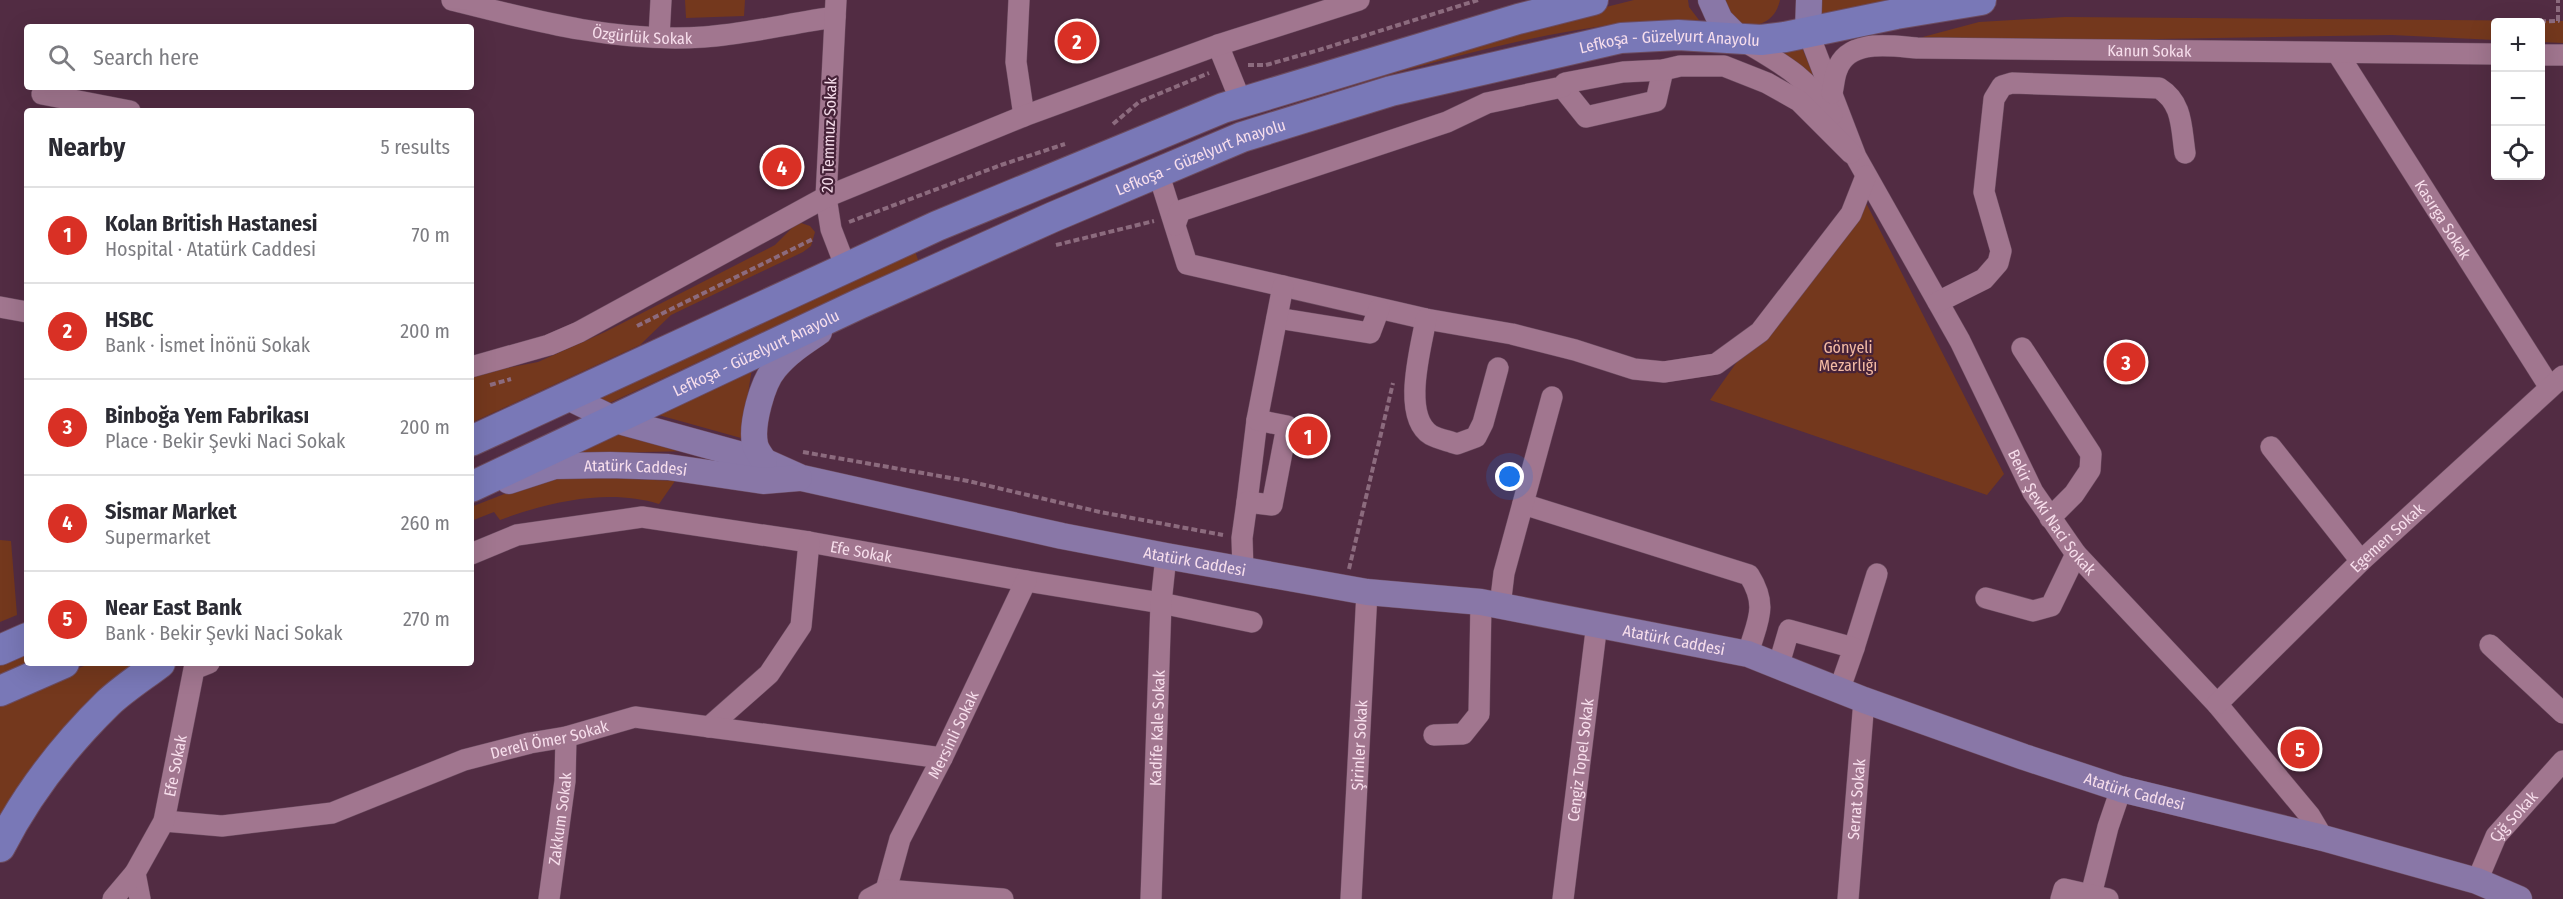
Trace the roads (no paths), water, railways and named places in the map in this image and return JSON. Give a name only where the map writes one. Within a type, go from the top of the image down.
[{"type":"highway","points":[[474,440],[846,268],[1015,194],[1241,102],[1507,22],[1593,0]]},
{"type":"highway","name":"Lefkoşa - Güzelyurt Anayolu","points":[[474,486],[859,304],[1242,137],[1379,95],[1621,38],[1678,35],[1761,40],[1946,4],[1981,0]]},
{"type":"highway","points":[[0,692],[57,666]]},
{"type":"highway","points":[[0,847],[13,822],[54,762],[109,702],[155,666]]},
{"type":"main road","points":[[1711,0],[1720,20],[1738,38]]},
{"type":"main road","points":[[1808,32],[1809,0]]},
{"type":"main road","points":[[764,461],[755,445],[756,421],[765,386],[774,368],[796,348],[859,304]]},
{"type":"main road","name":"Atatürk Caddesi","points":[[568,397],[615,420],[764,461],[802,478],[1062,536],[1356,590],[1491,604],[1748,654],[1840,688],[1864,700],[2121,789],[2322,838],[2476,881],[2519,899]]},
{"type":"main road","name":"Atatürk Caddesi","points":[[474,492],[555,466],[668,467],[751,480],[802,478]]},
{"type":"street","points":[[659,37],[661,0]]},
{"type":"street","points":[[1019,0],[1016,62],[1024,116]]},
{"type":"street","points":[[474,366],[549,345],[579,332],[826,197],[1024,116],[1218,45],[1359,0]]},
{"type":"street","name":"Özgürlük Sokak","points":[[464,2],[557,26],[619,36],[659,37],[726,35],[835,8]]},
{"type":"street","name":"20 Temmuz Sokak","points":[[835,8],[826,197],[831,229],[846,268]]},
{"type":"street","name":"Bekir Şevki Naci Sokak","points":[[1808,32],[1853,149],[1866,176],[1960,341],[2033,492],[2076,554],[2217,704],[2303,807],[2322,838]]},
{"type":"street","name":"Bekir Şevki Naci Sokak","points":[[1738,38],[1789,68],[1813,88],[1853,149]]},
{"type":"street","points":[[1218,45],[1241,102]]},
{"type":"street","name":"Kanun Sokak","points":[[1832,93],[1837,68],[1845,55],[1860,48],[1876,46],[2338,54],[2491,54]]},
{"type":"street","name":"Kasırga Sokak","points":[[2338,54],[2556,381]]},
{"type":"street","points":[[2545,55],[2563,55]]},
{"type":"street","points":[[1173,221],[1180,211],[1447,122],[1487,103],[1562,87],[1565,82],[1623,72],[1724,66],[1767,83],[1799,101],[1853,149]]},
{"type":"street","points":[[1562,87],[1586,117],[1656,101],[1671,68]]},
{"type":"street","points":[[1938,302],[1984,279],[1998,262],[2001,251],[1984,192],[1994,99],[2001,86],[2012,83],[2159,88],[2169,94],[2178,106],[2185,153]]},
{"type":"street","points":[[42,94],[68,105],[99,108]]},
{"type":"street","points":[[1158,172],[1187,264],[1379,309],[1512,334],[1575,350],[1634,369],[1664,372],[1716,364],[1760,332],[1851,214],[1866,176]]},
{"type":"street","points":[[1243,570],[1242,538],[1257,420],[1283,286]]},
{"type":"street","points":[[0,307],[24,311]]},
{"type":"street","points":[[1277,318],[1370,333],[1379,309]]},
{"type":"street","points":[[1426,319],[1414,391],[1417,420],[1430,434],[1457,444],[1476,437],[1483,423],[1498,368]]},
{"type":"street","points":[[2022,348],[2091,454],[2090,470],[2074,494],[2050,518]]},
{"type":"street","name":"Egemen Sokak","points":[[2217,704],[2361,561],[2556,381]]},
{"type":"street","points":[[1434,735],[1463,734],[1479,714],[1491,604],[1504,573],[1552,397]]},
{"type":"street","points":[[1247,502],[1272,505],[1287,426],[1257,420]]},
{"type":"street","points":[[2271,447],[2361,561]]},
{"type":"street","points":[[1522,504],[1749,575],[1761,602],[1748,654]]},
{"type":"street","name":"Efe Sokak","points":[[474,553],[517,535],[642,517],[809,542],[1161,603],[1252,622]]},
{"type":"street","points":[[709,727],[769,674],[801,626],[809,542]]},
{"type":"street","points":[[1986,598],[2033,611],[2051,606],[2076,554]]},
{"type":"street","name":"Kadife Kale Sokak","points":[[1151,899],[1161,603],[1166,556]]},
{"type":"street","points":[[1840,688],[1877,574]]},
{"type":"street","name":"Mersinli Sokak","points":[[877,894],[900,839],[942,758],[1026,581]]},
{"type":"street","name":"Şirinler Sokak","points":[[1351,899],[1356,590]]},
{"type":"street","name":"Cengiz Topel Sokak","points":[[1563,899],[1597,623]]},
{"type":"street","points":[[1779,664],[1789,630],[1854,648]]},
{"type":"street","points":[[2490,645],[2563,713]]},
{"type":"street","name":"Efe Sokak","points":[[113,899],[135,873],[164,820],[195,669],[202,666]]},
{"type":"street","name":"Serıat Sokak","points":[[1848,899],[1864,700]]},
{"type":"street","name":"Dereli Ömer Sokak","points":[[164,820],[222,826],[332,813],[464,760],[530,743],[566,737],[635,717],[942,758]]},
{"type":"street","name":"Zakkum Sokak","points":[[549,899],[565,781],[566,737]]},
{"type":"street","name":"Çiğ Sokak","points":[[2476,881],[2496,836],[2563,761]]},
{"type":"street","points":[[2061,899],[2064,889],[2100,897],[2108,827],[2121,789]]},
{"type":"street","points":[[135,873],[140,899]]},
{"type":"street","points":[[877,894],[1003,899]]},
{"type":"place","name":"HSBC","points":[[1077,41]]},
{"type":"place","name":"Sismar Market","points":[[782,167]]},
{"type":"place","name":"Binboğa Yem Fabrikası","points":[[2126,362]]},
{"type":"place","name":"Kolan British Hastanesi","points":[[1308,436]]},
{"type":"place","name":"Near East Bank","points":[[2300,749]]},
{"type":"park label","name":"Gönyeli Mezarlığı","points":[[1848,356]]}]
